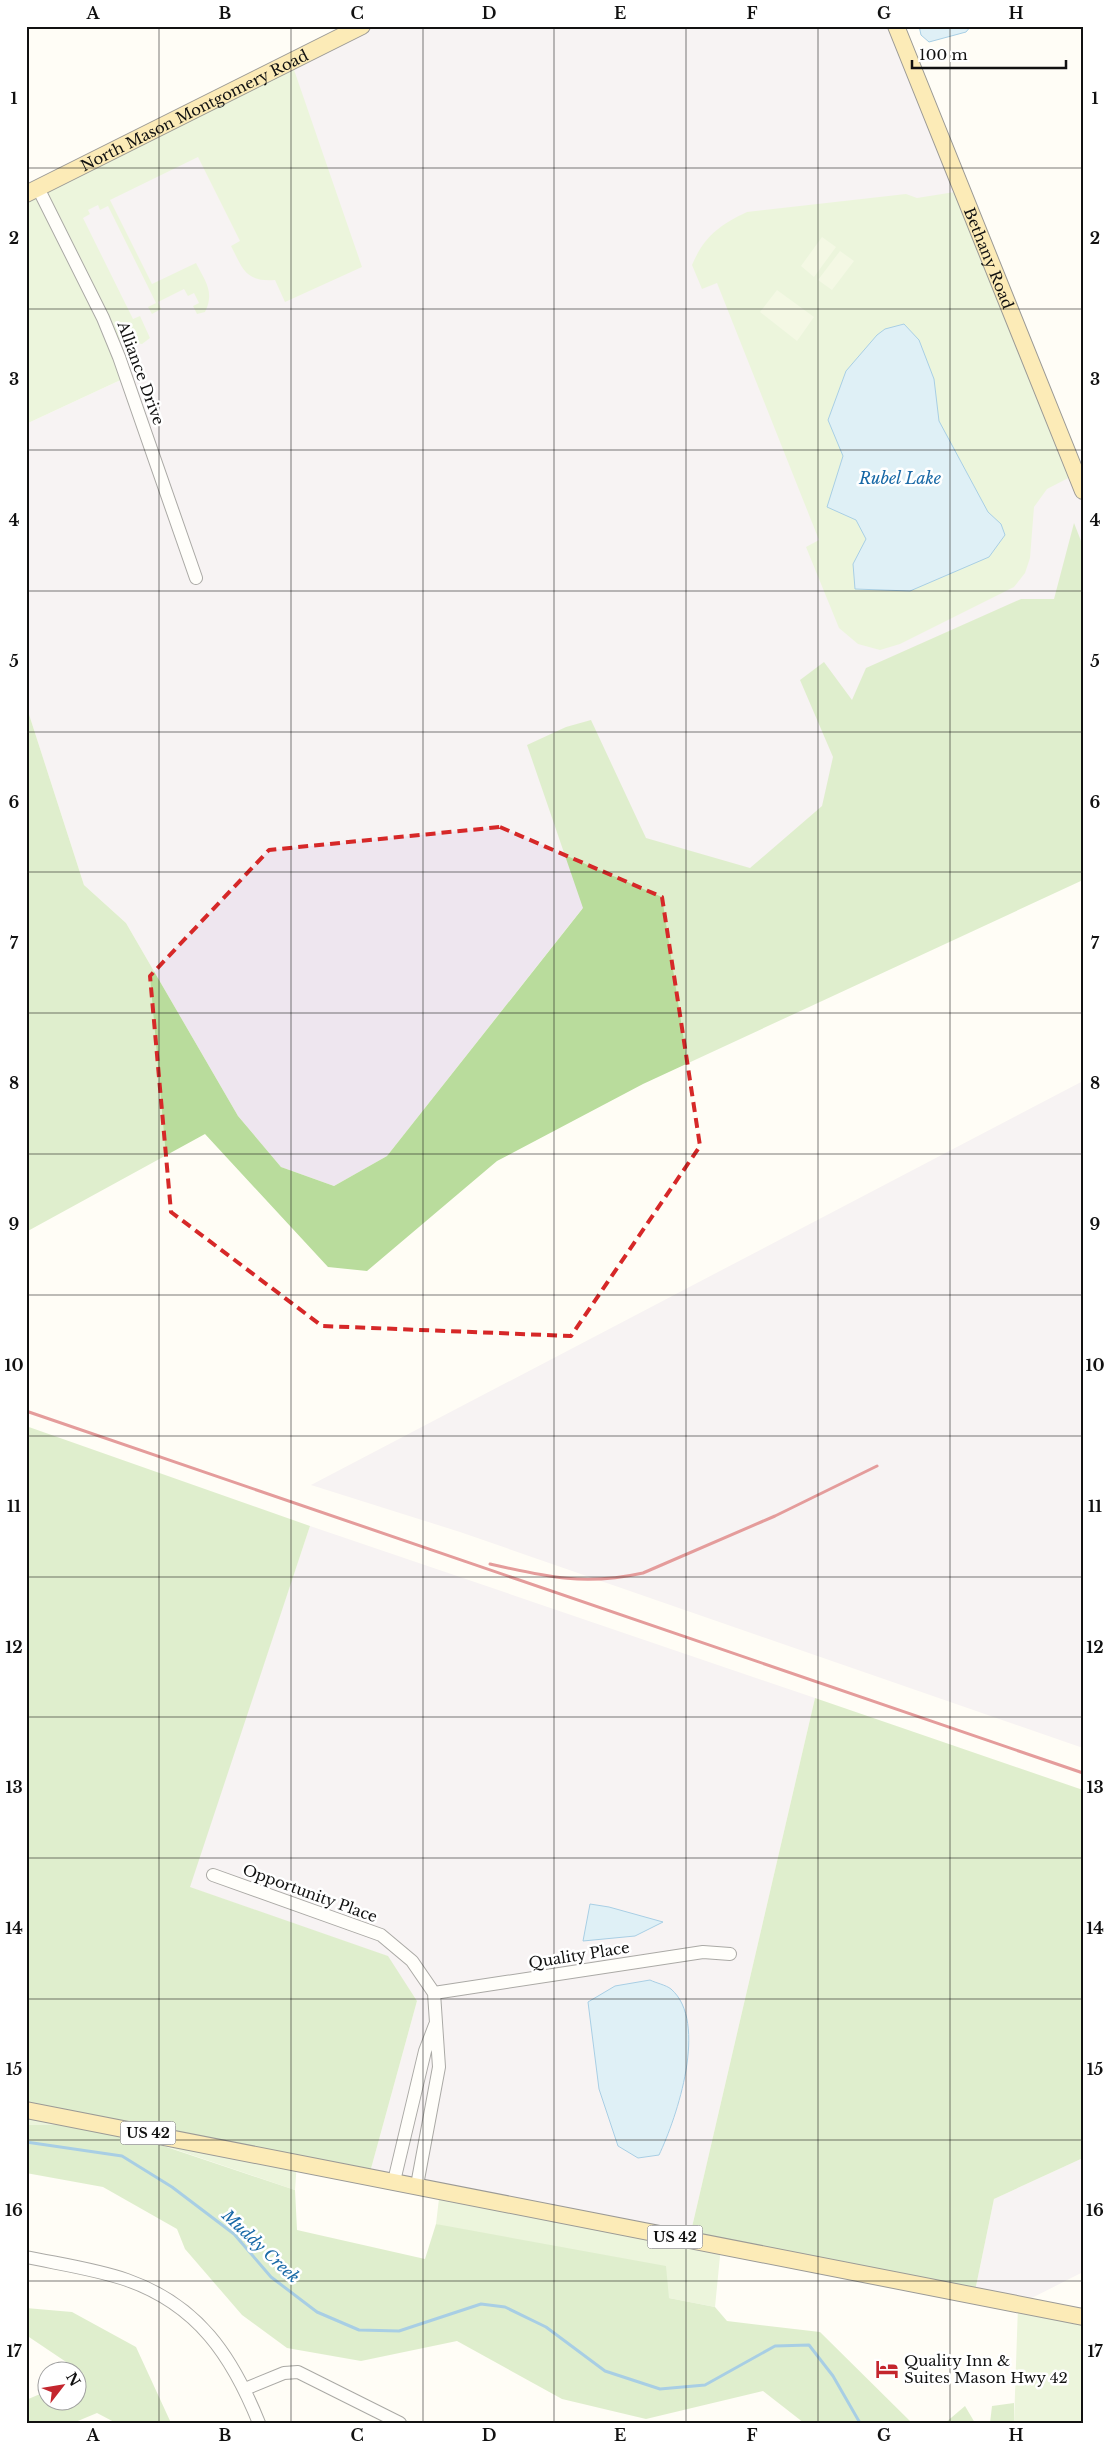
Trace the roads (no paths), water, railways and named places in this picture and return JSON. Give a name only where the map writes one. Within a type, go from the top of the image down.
[{"type":"main road","name":"North Mason Montgomery Road","points":[[32,191],[362,26]]},
{"type":"main road","name":"Bethany Road","points":[[896,26],[1080,473],[1083,490]]},
{"type":"main road","name":"US 42","points":[[26,2110],[417,2185],[599,2223],[1083,2317]]},
{"type":"street","name":"Alliance Drive","points":[[32,191],[83,277],[116,350],[138,406],[196,578]]},
{"type":"street","name":"Opportunity Place","points":[[213,1875],[381,1935],[412,1961],[434,1993]]},
{"type":"street","name":"Quality Place","points":[[434,1993],[703,1952],[730,1954]]},
{"type":"street","points":[[417,2185],[440,2067],[434,1993]]},
{"type":"street","points":[[394,2181],[425,2051],[436,2020]]},
{"type":"street","points":[[26,2257],[125,2279],[147,2288],[188,2313],[211,2335],[228,2357],[245,2389],[259,2423]]},
{"type":"street","points":[[245,2389],[284,2373],[298,2372],[400,2423]]},
{"type":"water","points":[[919,26],[971,26],[966,32],[929,42],[921,35]]},
{"type":"water","name":"Rubel Lake","points":[[904,324],[919,340],[934,379],[939,421],[988,512],[1001,524],[1005,535],[989,557],[910,591],[855,589],[853,564],[866,539],[856,520],[827,507],[843,456],[828,420],[846,371],[877,335],[885,329]]},
{"type":"water","points":[[590,1904],[609,1907],[663,1922],[635,1936],[583,1941]]},
{"type":"water","points":[[650,1980],[671,1989],[682,2004],[688,2024],[689,2046],[681,2094],[674,2118],[659,2155],[638,2158],[618,2146],[599,2089],[588,2002],[615,1986]]},
{"type":"waterway","name":"Muddy Creek","points":[[26,2142],[122,2156],[172,2187],[234,2234],[271,2277],[317,2312],[359,2330],[399,2331],[481,2304],[505,2307],[546,2327],[605,2371],[660,2389],[705,2385],[775,2346],[809,2345],[833,2376],[860,2423]]},
{"type":"railway","points":[[26,1411],[1083,1773]]},
{"type":"railway","points":[[490,1564],[530,1573],[566,1578],[603,1579],[643,1573],[775,1516],[877,1466]]},
{"type":"place","name":"Quality Inn & Suites Mason Hwy 42","points":[[887,2369]]}]
